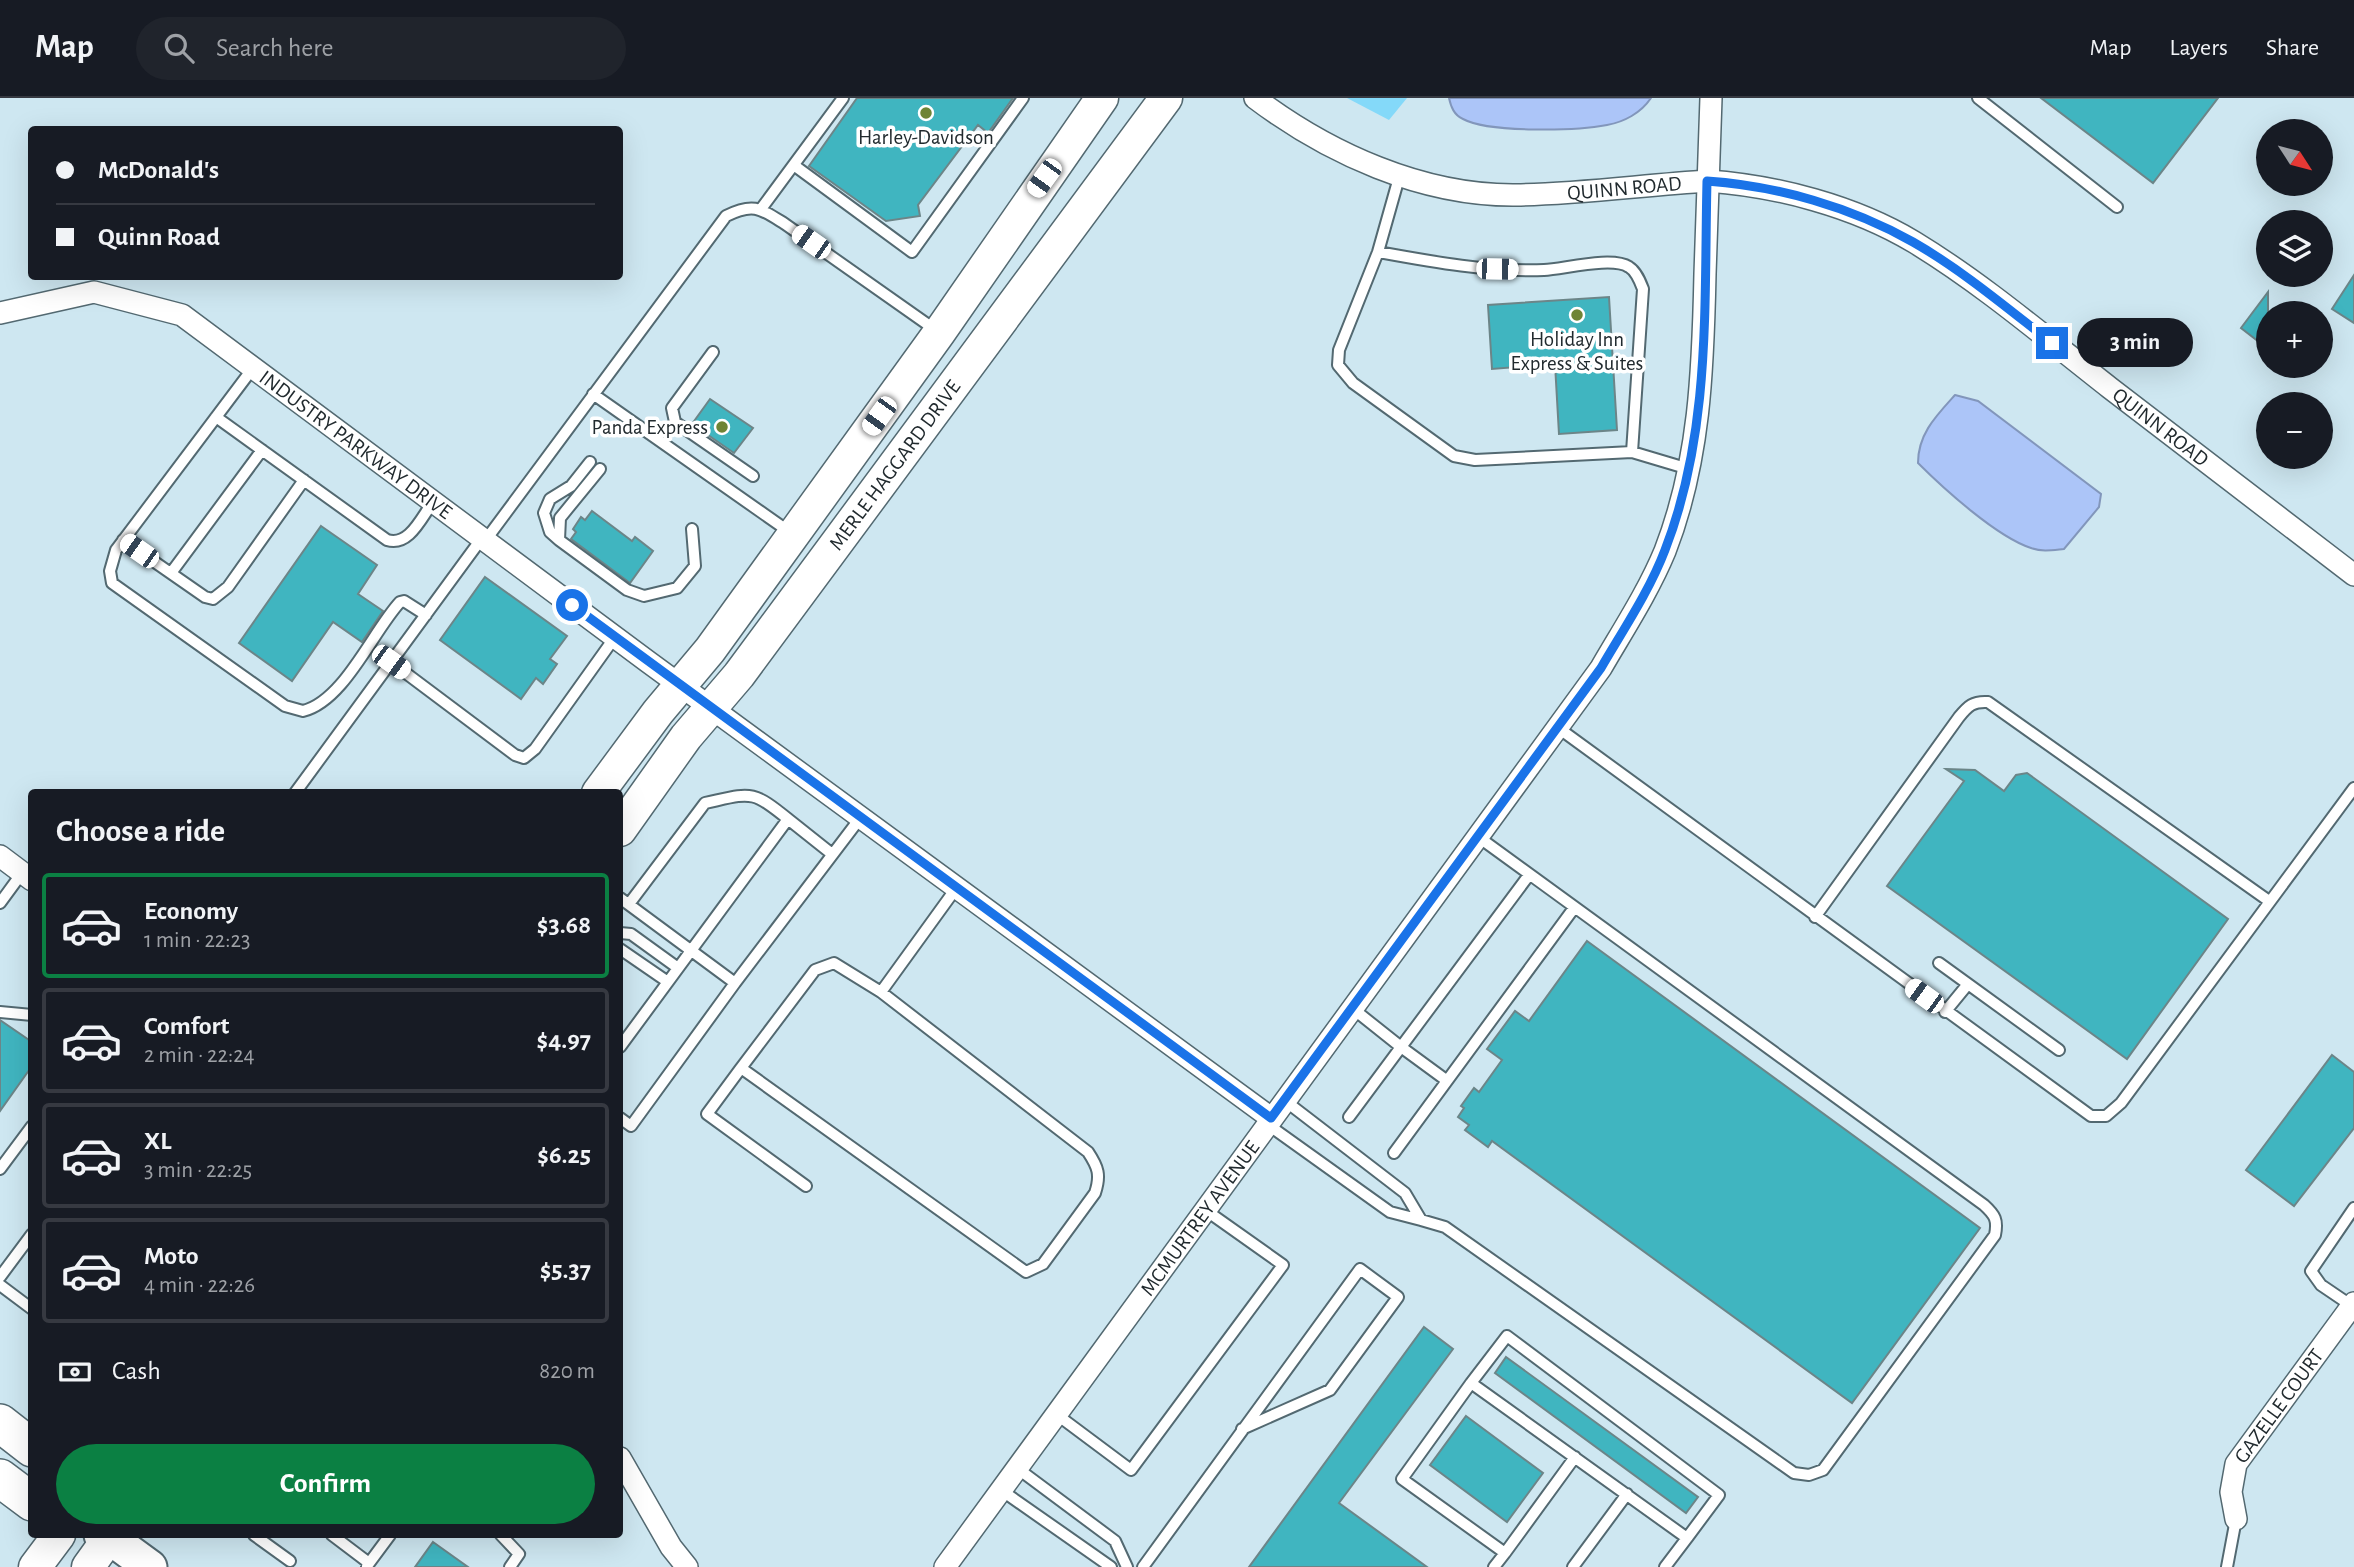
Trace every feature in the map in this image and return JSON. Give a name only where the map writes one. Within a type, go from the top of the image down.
[{"type":"highway","points":[[0,1423],[28,1445]]},
{"type":"highway","points":[[0,1478],[28,1499]]},
{"type":"highway","points":[[111,1538],[150,1567]]},
{"type":"main road","name":"MERLE HAGGARD DRIVE","points":[[601,789],[680,684],[710,650],[939,333],[1102,98]]},
{"type":"main road","name":"MERLE HAGGARD DRIVE","points":[[623,826],[686,737],[712,708],[1167,98]]},
{"type":"main road","points":[[35,1567],[57,1538]]},
{"type":"main road","points":[[88,1567],[105,1538]]},
{"type":"street","name":"QUINN ROAD","points":[[1255,98],[1337,150],[1446,188],[1514,195],[1707,181],[1735,183],[1805,199],[1862,216],[1914,242],[1988,293],[2354,575]]},
{"type":"street","name":"MCMURTREY AVENUE","points":[[945,1567],[1601,668],[1636,608],[1664,552],[1696,440],[1703,370],[1711,98]]},
{"type":"street","name":"INDUSTRY PARKWAY DRIVE","points":[[0,313],[94,292],[182,315],[712,708],[1274,1114]]},
{"type":"street","points":[[0,856],[27,876]]},
{"type":"street","name":"GAZELLE COURT","points":[[2236,1520],[2231,1492],[2236,1464],[2353,1304]]},
{"type":"street","points":[[623,1463],[671,1547],[687,1567]]},
{"type":"lane","points":[[761,209],[843,98]]},
{"type":"lane","points":[[795,166],[912,252],[1023,98]]},
{"type":"lane","points":[[1978,98],[2117,207]]},
{"type":"lane","points":[[1400,174],[1378,252],[1339,349],[1338,365],[1353,383],[1454,456],[1475,460],[1632,452],[1689,469]]},
{"type":"lane","points":[[298,789],[726,216],[744,207],[761,209],[939,333]]},
{"type":"lane","points":[[1378,252],[1473,268],[1544,270],[1613,263],[1629,266],[1643,289],[1632,452]]},
{"type":"lane","points":[[713,352],[672,408],[676,422],[753,476]]},
{"type":"lane","points":[[253,368],[123,540],[112,559],[110,571],[117,589],[293,709],[311,709],[337,686],[400,602],[404,601],[426,615]]},
{"type":"lane","points":[[593,394],[793,535]]},
{"type":"lane","points":[[216,417],[387,540],[396,543],[404,540],[433,502]]},
{"type":"lane","points":[[171,573],[262,450]]},
{"type":"lane","points":[[590,462],[571,486],[550,499],[544,513],[550,532],[627,590],[644,596],[677,588],[695,566],[692,529]]},
{"type":"lane","points":[[559,540],[560,518],[570,502],[600,469]]},
{"type":"lane","points":[[123,540],[205,597],[213,599],[221,595],[304,480]]},
{"type":"lane","points":[[391,662],[515,755],[524,758],[535,749],[615,637]]},
{"type":"lane","points":[[1815,917],[1959,717],[1969,705],[1978,701],[1988,702],[2269,901]]},
{"type":"lane","points":[[1558,727],[2091,1116],[2106,1116],[2121,1103],[2354,788]]},
{"type":"lane","points":[[735,983],[624,901],[705,803],[751,794],[762,798],[832,854]]},
{"type":"lane","points":[[623,1120],[631,1126],[861,817]]},
{"type":"lane","points":[[623,1043],[788,820]]},
{"type":"lane","points":[[1274,1114],[1390,1212],[1445,1227],[1794,1473],[1809,1475],[1823,1470],[1995,1235],[1997,1223],[1994,1214],[1984,1205],[1477,836]]},
{"type":"lane","points":[[1349,1117],[1529,875]]},
{"type":"lane","points":[[0,903],[27,876]]},
{"type":"lane","points":[[881,992],[957,887]]},
{"type":"lane","points":[[1394,1153],[1574,908]]},
{"type":"lane","points":[[623,933],[631,934],[678,968]]},
{"type":"lane","points":[[623,951],[668,982]]},
{"type":"lane","points":[[741,1069],[1026,1272],[1043,1264],[1095,1193],[1099,1180],[1098,1166],[1088,1152],[881,992],[834,963],[815,970],[741,1069],[707,1115],[806,1186]]},
{"type":"lane","points":[[1938,963],[2059,1050]]},
{"type":"lane","points":[[1945,1012],[1968,984]]},
{"type":"lane","points":[[1352,1008],[1446,1080]]},
{"type":"lane","points":[[0,1012],[28,1016]]},
{"type":"lane","points":[[1274,1114],[1405,1193],[1421,1220]]},
{"type":"lane","points":[[0,1169],[28,1131]]},
{"type":"lane","points":[[2353,1304],[2321,1285],[2311,1271],[2354,1208]]},
{"type":"lane","points":[[1056,1414],[1131,1470],[1283,1265],[1204,1209]]},
{"type":"lane","points":[[0,1277],[28,1239]]},
{"type":"lane","points":[[1143,1567],[1242,1429],[1360,1269],[1398,1297],[1330,1390],[1242,1429]]},
{"type":"lane","points":[[0,1285],[28,1305]]},
{"type":"lane","points":[[1504,1553],[1402,1479],[1507,1336],[1719,1495],[1665,1567]]},
{"type":"lane","points":[[1471,1383],[1687,1538]]},
{"type":"lane","points":[[1494,1567],[1575,1457]]},
{"type":"lane","points":[[1017,1468],[1115,1541],[1127,1567]]},
{"type":"lane","points":[[1001,1490],[1111,1567]]},
{"type":"lane","points":[[1573,1567],[1627,1494]]},
{"type":"lane","points":[[2227,1567],[2236,1520]]},
{"type":"lane","points":[[258,1538],[290,1561]]},
{"type":"lane","points":[[335,1538],[368,1565],[388,1538]]},
{"type":"lane","points":[[504,1538],[519,1553],[510,1567]]},
{"type":"shaded area","points":[[1347,98],[1407,98],[1389,120]]},
{"type":"shaded area","points":[[1449,98],[1651,98],[1637,112],[1613,124],[1575,129],[1533,130],[1475,124],[1457,115]]},
{"type":"shaded area","points":[[1955,395],[1978,401],[2101,494],[2099,507],[2064,549],[2035,549],[2003,534],[1956,498],[1918,463],[1925,434]]},
{"type":"building","points":[[857,98],[1013,98],[988,133],[978,125],[918,205],[920,216],[886,221],[809,166]]},
{"type":"building","points":[[2041,98],[2218,98],[2153,183]]},
{"type":"building","points":[[2354,275],[2354,323],[2333,307]]},
{"type":"building","points":[[1609,297],[1617,430],[1559,434],[1555,364],[1492,369],[1488,305]]},
{"type":"building","points":[[2256,308],[2256,340],[2241,328]]},
{"type":"building","name":"Panda Express","points":[[710,399],[753,428],[734,453],[692,424]]},
{"type":"building","points":[[592,511],[632,541],[635,537],[653,551],[630,583],[571,539],[576,532],[573,529],[581,517],[585,520]]},
{"type":"building","points":[[321,526],[377,565],[358,594],[383,611],[362,642],[333,622],[292,681],[239,643]]},
{"type":"building","points":[[485,577],[567,636],[550,659],[557,664],[543,684],[536,678],[521,699],[440,640]]},
{"type":"building","points":[[1946,769],[1975,770],[2004,791],[2016,775],[2027,773],[2228,919],[2127,1059],[1887,886],[1964,781]]},
{"type":"building","points":[[1587,941],[1980,1228],[1852,1403],[1492,1141],[1488,1147],[1465,1130],[1469,1125],[1458,1117],[1464,1108],[1461,1106],[1474,1088],[1479,1092],[1502,1060],[1487,1049],[1515,1011],[1529,1021]]},
{"type":"building","points":[[0,1020],[28,1039],[28,1072],[0,1111]]},
{"type":"building","points":[[2332,1055],[2354,1072],[2354,1128],[2294,1206],[2246,1170]]},
{"type":"building","points":[[1424,1327],[1453,1349],[1339,1503],[1427,1567],[1249,1567]]},
{"type":"building","points":[[1506,1357],[1698,1497],[1686,1513],[1495,1373]]},
{"type":"building","points":[[1466,1416],[1543,1473],[1507,1522],[1430,1465]]},
{"type":"building","points":[[433,1542],[468,1567],[415,1567]]},
{"type":"place","name":"Harley-Davidson","points":[[926,113]]},
{"type":"place","name":"Holiday Inn Express & Suites","points":[[1577,315]]},
{"type":"place","name":"Panda Express","points":[[722,427]]},
{"type":"route","points":[[572,605],[1271,1118],[1601,668],[1636,608],[1664,552],[1681,504],[1696,440],[1703,370],[1707,181],[1735,183],[1794,195],[1862,216],[1914,242],[1988,293],[2052,343]]}]
